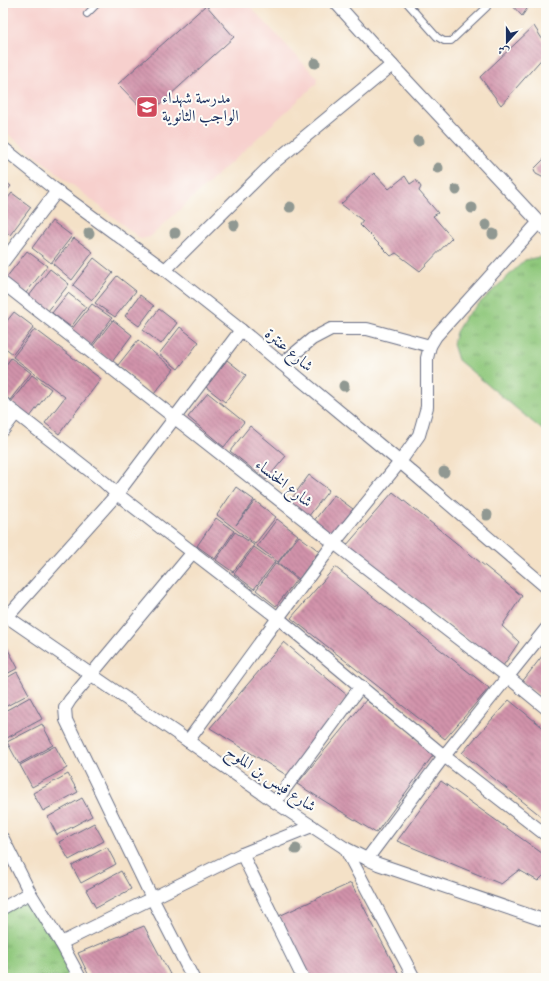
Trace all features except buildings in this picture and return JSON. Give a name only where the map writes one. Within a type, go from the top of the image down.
[{"type":"street","points":[[188,741],[334,543],[400,462],[419,435],[428,407],[427,358],[430,346],[436,336],[542,226],[336,3]]},
{"type":"street","points":[[165,270],[272,164],[392,65]]},
{"type":"street","name":"شارع عنترة","points":[[3,148],[57,191],[165,270],[241,330],[400,462],[546,587]]},
{"type":"street","points":[[3,262],[57,191]]},
{"type":"street","name":"شارع الخنساء","points":[[3,283],[546,708]]},
{"type":"street","points":[[282,364],[312,339],[331,329],[367,329],[430,346]]},
{"type":"street","points":[[5,615],[117,494],[241,330]]},
{"type":"street","points":[[3,403],[104,482],[117,494],[278,618],[444,756],[546,835]]},
{"type":"street","points":[[3,430],[16,413]]},
{"type":"street","points":[[192,978],[66,720],[65,708],[70,700],[193,552]]},
{"type":"street","name":"شارع قيس بن الملوح","points":[[5,615],[275,802],[345,848],[378,864],[546,921]]},
{"type":"street","points":[[367,860],[444,756],[546,629]]},
{"type":"street","points":[[275,802],[361,686]]},
{"type":"street","points":[[61,943],[242,854],[312,826]]},
{"type":"street","points":[[3,839],[30,893],[61,943],[80,978]]},
{"type":"street","points":[[345,848],[414,978]]},
{"type":"street","points":[[242,854],[303,978]]},
{"type":"street","points":[[3,908],[30,893]]},
{"type":"lane","points":[[87,14],[98,3]]},
{"type":"lane","points":[[407,3],[438,37],[444,41],[451,41],[487,7],[488,3]]},
{"type":"shaded area","name":"مدرسة شهداء الواجب الثانوية","points":[[3,3],[247,3],[317,78],[316,84],[150,237],[141,239],[3,130]]},
{"type":"green space","points":[[539,257],[546,260],[546,433],[458,360],[453,344],[456,332],[465,317],[525,260]]},
{"type":"green space","points":[[30,893],[80,978],[3,978],[3,908]]},
{"type":"place","name":"مدرسة شهداء الواجب الثانوية","points":[[147,107]]}]
